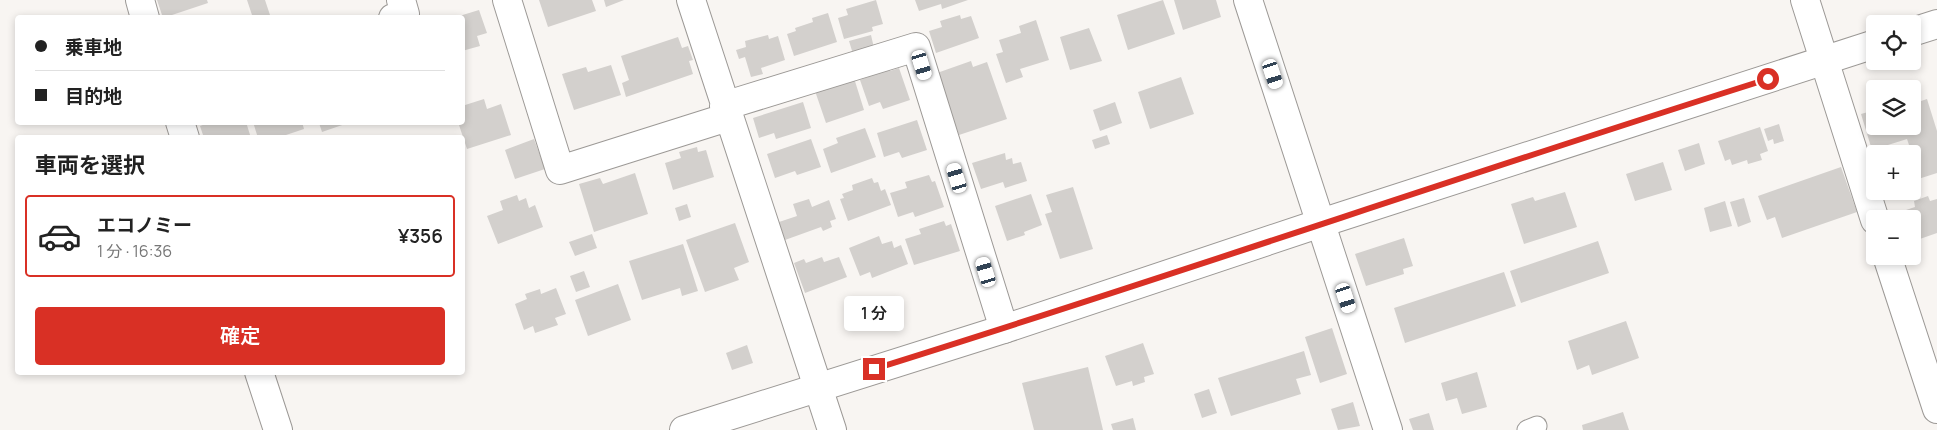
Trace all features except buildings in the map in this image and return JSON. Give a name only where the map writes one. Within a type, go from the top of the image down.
[{"type":"street","points":[[140,0],[145,15]]},
{"type":"street","points":[[400,0],[405,14],[402,15]]},
{"type":"street","points":[[507,0],[560,170],[726,111],[916,47],[1004,329]]},
{"type":"street","points":[[691,0],[832,430]]},
{"type":"street","points":[[1248,0],[1388,430]]},
{"type":"street","points":[[1805,0],[1872,210]]},
{"type":"street","points":[[1921,29],[1937,24]]},
{"type":"street","points":[[684,430],[818,386],[1004,329],[1321,223],[1866,47]]},
{"type":"street","points":[[1890,265],[1937,409]]},
{"type":"street","points":[[260,375],[278,430]]},
{"type":"route","points":[[874,369],[1004,329],[1321,223],[1768,79]]}]
